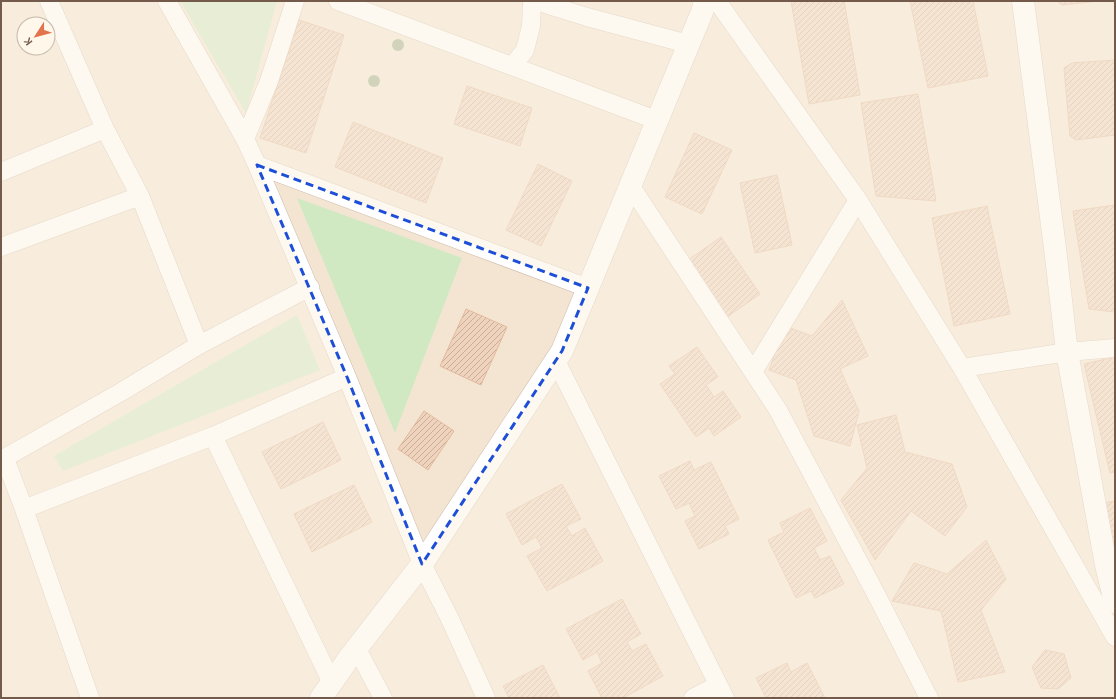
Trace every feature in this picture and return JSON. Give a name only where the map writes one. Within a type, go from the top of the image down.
[{"type":"street","points":[[49,1],[105,129],[140,196],[199,345]]},
{"type":"street","points":[[168,1],[245,139],[257,164],[347,376],[422,564],[449,617],[486,698]]},
{"type":"street","points":[[245,139],[269,81],[295,1]]},
{"type":"street","points":[[338,1],[656,120]]},
{"type":"street","points":[[512,66],[525,50],[531,26],[532,1]]},
{"type":"street","points":[[540,1],[548,5],[587,17],[688,44]]},
{"type":"street","points":[[213,436],[326,690],[422,564],[562,351],[656,120],[702,12],[705,1]]},
{"type":"street","points":[[717,1],[858,200],[962,368],[1115,637]]},
{"type":"street","points":[[1023,1],[1067,352],[1106,565],[1115,602]]},
{"type":"street","points":[[1,172],[105,129]]},
{"type":"street","points":[[257,164],[588,288]]},
{"type":"street","points":[[630,185],[778,410],[877,596],[929,698]]},
{"type":"street","points":[[1,247],[140,196]]},
{"type":"street","points":[[753,372],[858,200]]},
{"type":"street","points":[[90,698],[24,509],[3,459],[121,392],[199,345],[310,287]]},
{"type":"street","points":[[962,368],[1067,352],[1115,348]]},
{"type":"street","points":[[556,361],[722,692],[693,698]]},
{"type":"street","points":[[24,509],[213,436],[347,376]]},
{"type":"street","points":[[357,649],[383,698]]},
{"type":"highlighted area","points":[[257,165],[588,288],[562,351],[422,564],[347,377]]},
{"type":"shaded area","points":[[1,1],[1115,1],[1115,698],[1,698]]},
{"type":"green space","points":[[180,1],[277,1],[246,113]]},
{"type":"green space","points":[[297,198],[462,258],[395,433]]},
{"type":"green space","points":[[297,315],[320,370],[63,471],[54,456]]},
{"type":"building","points":[[791,1],[844,1],[860,95],[809,104]]},
{"type":"building","points":[[910,1],[973,1],[988,76],[928,88]]},
{"type":"building","points":[[1057,1],[1099,1],[1062,5]]},
{"type":"building","points":[[299,20],[344,35],[306,153],[260,138]]},
{"type":"building","points":[[1115,60],[1115,135],[1076,140],[1070,136],[1064,68],[1072,63]]},
{"type":"building","points":[[467,86],[532,108],[520,146],[454,124]]},
{"type":"building","points":[[918,94],[936,201],[876,196],[861,103]]},
{"type":"building","points":[[353,122],[443,158],[426,203],[335,167]]},
{"type":"building","points":[[694,133],[732,150],[702,214],[665,197]]},
{"type":"building","points":[[538,164],[572,181],[541,246],[506,230]]},
{"type":"building","points":[[777,175],[792,245],[755,253],[740,183]]},
{"type":"building","points":[[1115,205],[1115,312],[1089,309],[1073,211]]},
{"type":"building","points":[[987,206],[1010,314],[954,326],[932,218]]},
{"type":"building","points":[[721,237],[760,294],[727,317],[688,260]]},
{"type":"building","points":[[842,300],[868,356],[840,369],[859,411],[850,446],[814,436],[796,380],[769,370],[785,326],[812,336]]},
{"type":"building","points":[[466,309],[507,327],[481,385],[440,366]]},
{"type":"building","points":[[697,347],[718,377],[706,385],[714,397],[723,391],[741,417],[714,436],[709,428],[696,437],[660,384],[675,374],[669,366]]},
{"type":"building","points":[[1115,357],[1115,472],[1110,473],[1084,364]]},
{"type":"building","points":[[424,411],[454,431],[428,470],[398,449]]},
{"type":"building","points":[[896,415],[905,452],[952,464],[967,507],[945,536],[911,511],[875,560],[841,500],[867,468],[857,425]]},
{"type":"building","points":[[323,422],[341,460],[281,489],[262,452]]},
{"type":"building","points":[[690,461],[694,470],[711,462],[739,519],[725,526],[729,534],[699,549],[685,521],[695,516],[689,503],[676,509],[659,476]]},
{"type":"building","points":[[562,484],[581,519],[566,526],[572,536],[585,528],[603,561],[547,591],[527,556],[542,548],[536,537],[522,545],[506,514]]},
{"type":"building","points":[[354,485],[372,522],[312,552],[294,514]]},
{"type":"building","points":[[1115,501],[1115,566],[1102,503]]},
{"type":"building","points":[[810,508],[827,541],[814,548],[820,560],[830,556],[844,584],[815,598],[811,591],[796,598],[768,540],[784,532],[780,523]]},
{"type":"building","points":[[986,540],[1006,579],[981,610],[1005,672],[958,682],[941,611],[892,601],[914,563],[947,574]]},
{"type":"building","points":[[622,599],[641,634],[627,642],[632,651],[646,644],[663,676],[623,698],[602,698],[588,671],[602,663],[597,652],[583,660],[566,629]]},
{"type":"building","points":[[1045,650],[1064,654],[1071,678],[1058,689],[1041,688],[1032,667]]},
{"type":"building","points":[[787,663],[791,672],[807,663],[825,698],[766,698],[756,678]]},
{"type":"building","points":[[543,665],[560,698],[509,698],[503,686]]}]
